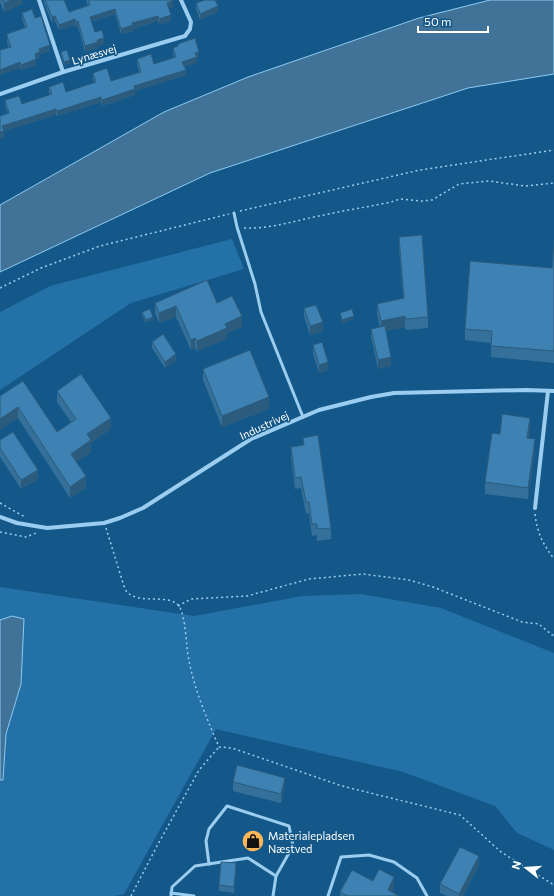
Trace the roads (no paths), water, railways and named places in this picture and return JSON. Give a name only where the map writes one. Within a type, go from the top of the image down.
[{"type":"street","points":[[39,0],[63,72]]},
{"type":"street","name":"Lynæsvej","points":[[0,94],[63,72],[184,36],[190,29],[191,22],[181,0]]},
{"type":"street","name":"Industrivej","points":[[0,517],[17,523],[47,528],[104,523],[143,508],[251,439],[319,410],[394,393],[518,390],[554,391]]},
{"type":"street","points":[[535,508],[548,391]]},
{"type":"lane","points":[[234,213],[255,284],[261,312],[303,417]]},
{"type":"lane","points":[[209,864],[206,841],[209,829],[227,806],[289,826],[293,846],[276,876],[273,896]]},
{"type":"lane","points":[[328,896],[341,857],[369,855],[394,862],[417,878],[427,896]]},
{"type":"lane","points":[[194,896],[171,895],[172,887],[195,866],[248,858],[276,876]]},
{"type":"place","name":"Materialepladsen Næstved","points":[[253,841]]}]
